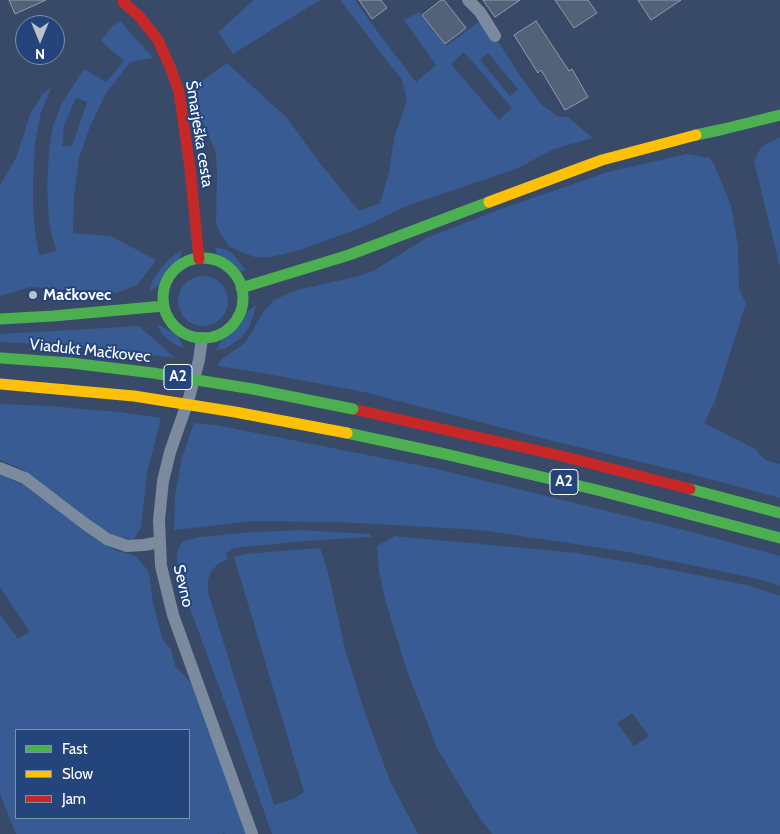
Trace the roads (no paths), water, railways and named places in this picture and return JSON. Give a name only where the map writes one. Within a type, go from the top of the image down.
[{"type":"main road","name":"Šmarješka cesta","points":[[125,0],[123,2],[139,16],[158,40],[171,69],[178,92],[189,159],[199,259]]},
{"type":"main road","points":[[241,288],[349,255],[602,160],[684,137],[780,115]]},
{"type":"main road","points":[[211,259],[221,263],[234,274],[241,288],[243,301],[240,313],[233,324],[224,332],[212,337],[202,338],[181,332],[168,318],[164,306],[165,286],[170,276],[178,267],[188,261],[211,259]]},
{"type":"main road","points":[[0,319],[164,306]]},
{"type":"main road","name":"Viadukt Mačkovec","points":[[0,358],[71,363],[154,373],[253,389],[353,409],[566,457],[780,514]]},
{"type":"main road","name":"A2","points":[[0,384],[134,396],[235,412],[347,434],[445,454],[597,490],[780,538]]},
{"type":"street","points":[[468,0],[480,12],[495,36]]},
{"type":"street","name":"Sevno","points":[[202,338],[199,360],[189,398],[170,452],[163,481],[159,520],[161,566],[173,615],[252,834]]},
{"type":"street","points":[[0,468],[25,478],[107,539],[127,546],[160,542]]},
{"type":"place","name":"Mačkovec","points":[[33,295]]}]
